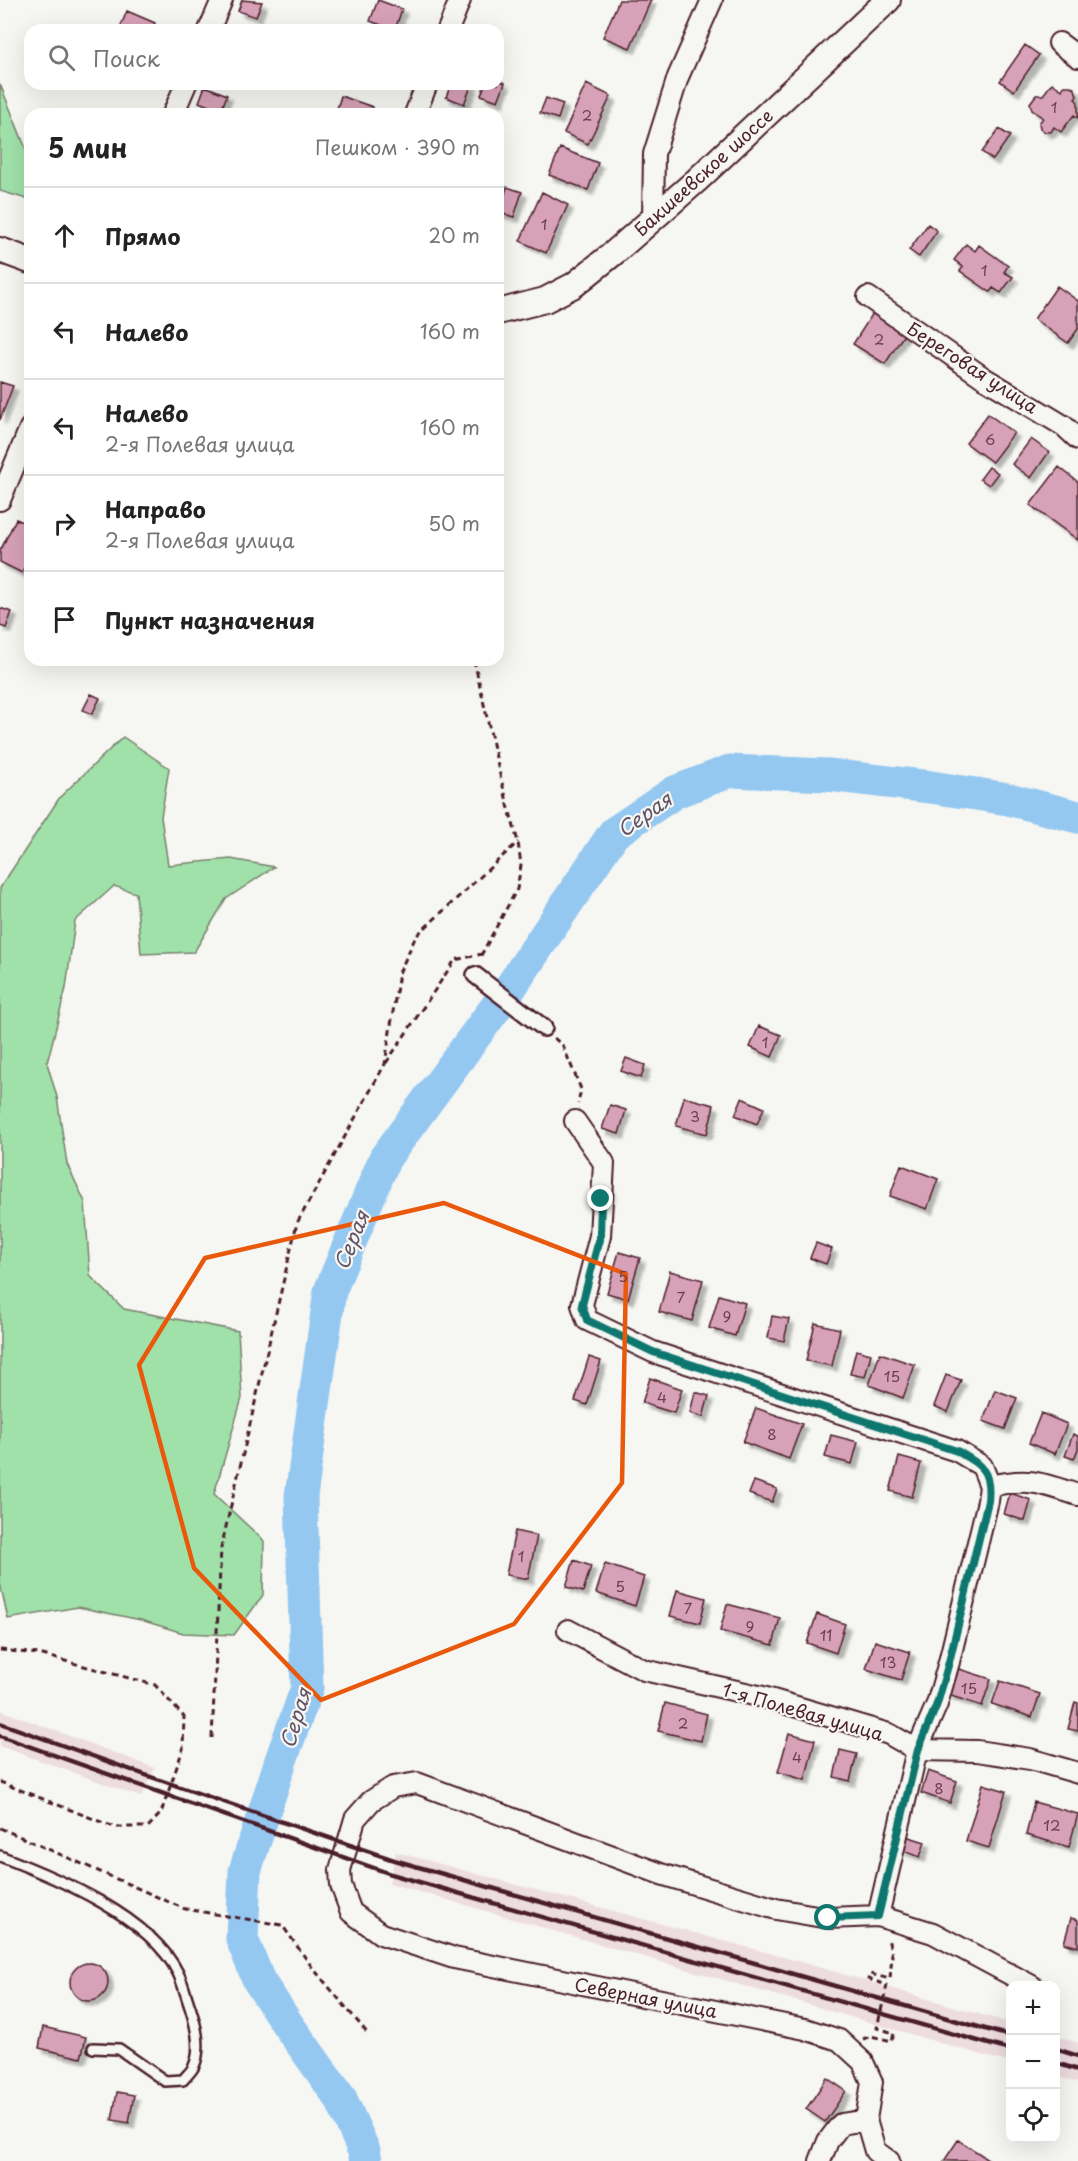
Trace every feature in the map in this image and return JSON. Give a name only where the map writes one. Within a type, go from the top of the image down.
[{"type":"street","points":[[212,24],[222,0]]},
{"type":"street","points":[[450,24],[460,0]]},
{"type":"street","points":[[653,219],[654,154],[678,77],[712,0]]},
{"type":"street","name":"Бакшеевское шоссе","points":[[504,310],[545,300],[574,285],[653,219],[888,0]]},
{"type":"street","points":[[1059,43],[1078,57]]},
{"type":"street","points":[[176,108],[183,90]]},
{"type":"street","points":[[417,108],[425,90]]},
{"type":"street","points":[[0,250],[24,259]]},
{"type":"street","name":"Береговая улица","points":[[868,297],[984,378],[1064,426],[1078,439]]},
{"type":"street","points":[[0,500],[24,442]]},
{"type":"street","points":[[475,975],[544,1028]]},
{"type":"street","points":[[575,1120],[604,1163],[600,1236],[582,1305],[587,1320],[653,1352],[957,1451],[982,1466],[990,1486],[988,1501],[949,1662],[937,1704],[918,1750],[878,1916],[933,1933],[1023,1981]]},
{"type":"street","points":[[990,1486],[1014,1481],[1039,1482],[1078,1495]]},
{"type":"street","name":"1-я Полевая улица","points":[[568,1630],[644,1670],[774,1701],[889,1734],[918,1750],[988,1752],[1030,1759],[1078,1773]]},
{"type":"street","name":"Северная улица","points":[[878,1916],[828,1918],[776,1909],[661,1874],[417,1784],[393,1787],[371,1801],[354,1819],[340,1870],[340,1885],[351,1912],[381,1934],[454,1958],[805,2029],[839,2040],[863,2062],[872,2082],[866,2120],[875,2151],[889,2161]]},
{"type":"street","points":[[820,2161],[828,2141],[841,2124],[866,2120]]},
{"type":"lane","points":[[0,1856],[112,1907],[154,1940],[178,1972],[194,2018],[198,2047],[194,2067],[183,2080],[165,2081],[119,2049],[93,2048]]},
{"type":"path","points":[[475,666],[518,842],[521,865],[517,889],[471,973],[475,975]]},
{"type":"path","points":[[385,1064],[399,973],[416,936],[518,842]]},
{"type":"path","points":[[212,1738],[221,1548],[297,1223],[385,1064],[455,960],[482,954]]},
{"type":"path","points":[[544,1028],[563,1046],[581,1089],[575,1120]]},
{"type":"path","points":[[0,1650],[39,1654],[155,1685],[184,1717],[183,1749],[161,1813],[148,1827],[114,1827],[0,1782]]},
{"type":"path","points":[[0,1828],[185,1909],[282,1925],[312,1967],[369,2035]]},
{"type":"path","points":[[844,2045],[871,2036],[892,2041],[894,2033],[877,2028],[887,1985],[868,1979],[870,1974],[890,1979],[892,1956],[887,1933],[878,1916]]},
{"type":"highlighted area","points":[[444,1203],[626,1274],[622,1483],[514,1624],[321,1700],[194,1568],[139,1365],[205,1258]]},
{"type":"shaded area","points":[[0,1710],[155,1768],[141,1797],[0,1746]]},
{"type":"shaded area","points":[[396,1852],[787,1958],[1006,2022],[1006,2062],[389,1883]]},
{"type":"shaded area","points":[[1060,2037],[1078,2043],[1078,2083],[1060,2077]]},
{"type":"green space","points":[[0,84],[24,144],[24,198],[0,191]]},
{"type":"green space","points":[[123,737],[169,768],[161,817],[168,865],[231,859],[274,867],[226,899],[194,952],[141,954],[136,893],[114,886],[75,921],[66,988],[47,1063],[57,1097],[67,1164],[85,1202],[90,1276],[124,1309],[238,1331],[242,1398],[214,1494],[264,1541],[263,1595],[234,1635],[183,1633],[141,1620],[78,1607],[8,1619],[0,1583],[0,888],[60,797]]},
{"type":"building","points":[[242,0],[262,2],[256,17],[238,11]]},
{"type":"building","points":[[378,0],[402,9],[397,24],[378,24],[370,21]]},
{"type":"building","points":[[619,0],[651,0],[630,48],[603,37]]},
{"type":"building","points":[[127,11],[155,23],[155,24],[122,24]]},
{"type":"building","points":[[1025,45],[1039,55],[1014,91],[1000,81]]},
{"type":"building","points":[[1052,83],[1062,90],[1064,86],[1071,86],[1075,89],[1077,96],[1075,99],[1078,102],[1078,118],[1074,115],[1061,132],[1054,127],[1051,132],[1045,132],[1040,128],[1039,123],[1043,118],[1032,110],[1030,103],[1036,95],[1043,95]]},
{"type":"building","points":[[586,84],[611,96],[588,144],[564,133]]},
{"type":"building","points":[[204,90],[215,90],[227,95],[222,108],[214,108],[199,102]]},
{"type":"building","points":[[449,90],[470,90],[464,104],[446,97]]},
{"type":"building","points":[[483,90],[502,90],[498,101],[481,95]]},
{"type":"building","points":[[341,96],[373,107],[373,108],[337,108]]},
{"type":"building","points":[[546,98],[563,104],[558,119],[540,113]]},
{"type":"building","points":[[999,129],[1010,136],[993,160],[982,152]]},
{"type":"building","points":[[560,148],[598,163],[588,190],[549,175]]},
{"type":"building","points":[[507,187],[522,192],[514,217],[504,214],[504,197]]},
{"type":"building","points":[[542,192],[568,205],[546,253],[520,241]]},
{"type":"building","points":[[928,224],[937,231],[919,257],[909,250]]},
{"type":"building","points":[[966,244],[975,251],[979,245],[1008,266],[1004,272],[1013,277],[1001,293],[993,288],[990,292],[960,271],[963,267],[954,260]]},
{"type":"building","points":[[1057,286],[1078,301],[1078,329],[1068,343],[1034,319]]},
{"type":"building","points":[[873,313],[905,333],[885,364],[853,344]]},
{"type":"building","points":[[0,382],[13,386],[0,420]]},
{"type":"building","points":[[988,414],[1014,433],[992,462],[966,443]]},
{"type":"building","points":[[1031,439],[1049,452],[1031,478],[1012,464]]},
{"type":"building","points":[[989,467],[998,473],[989,485],[980,479]]},
{"type":"building","points":[[1059,467],[1078,482],[1078,540],[1030,505]]},
{"type":"building","points":[[16,519],[24,522],[24,569],[22,573],[0,562],[0,551]]},
{"type":"building","points":[[0,608],[12,612],[6,628],[0,626]]},
{"type":"building","points":[[91,694],[100,698],[92,714],[83,710]]},
{"type":"building","points":[[759,1026],[781,1035],[772,1057],[750,1047]]},
{"type":"building","points":[[626,1058],[645,1065],[641,1078],[621,1071]]},
{"type":"building","points":[[684,1097],[714,1105],[707,1134],[676,1126]]},
{"type":"building","points":[[742,1098],[764,1108],[757,1124],[735,1115]]},
{"type":"building","points":[[610,1105],[626,1110],[619,1134],[602,1129]]},
{"type":"building","points":[[901,1165],[938,1179],[927,1209],[890,1196]]},
{"type":"building","points":[[816,1243],[832,1249],[826,1264],[810,1258]]},
{"type":"building","points":[[619,1252],[640,1258],[628,1299],[607,1293]]},
{"type":"building","points":[[670,1271],[703,1280],[692,1321],[659,1312]]},
{"type":"building","points":[[719,1295],[745,1303],[735,1336],[709,1328]]},
{"type":"building","points":[[772,1316],[789,1319],[784,1341],[768,1338]]},
{"type":"building","points":[[815,1323],[840,1329],[832,1366],[806,1361]]},
{"type":"building","points":[[856,1350],[871,1354],[865,1377],[850,1374]]},
{"type":"building","points":[[880,1353],[915,1365],[903,1398],[869,1385]]},
{"type":"building","points":[[589,1357],[601,1361],[587,1405],[575,1401]]},
{"type":"building","points":[[946,1375],[961,1380],[948,1412],[934,1406]]},
{"type":"building","points":[[650,1378],[682,1389],[674,1413],[642,1403]]},
{"type":"building","points":[[995,1390],[1017,1398],[1005,1429],[983,1421]]},
{"type":"building","points":[[695,1392],[709,1396],[703,1417],[690,1413]]},
{"type":"building","points":[[756,1408],[802,1424],[789,1459],[743,1442]]},
{"type":"building","points":[[1041,1413],[1067,1424],[1055,1454],[1029,1443]]},
{"type":"building","points":[[1073,1434],[1078,1436],[1078,1449],[1074,1459],[1065,1456]]},
{"type":"building","points":[[831,1435],[858,1442],[852,1464],[825,1457]]},
{"type":"building","points":[[899,1457],[921,1463],[912,1497],[890,1491]]},
{"type":"building","points":[[754,1481],[777,1489],[772,1502],[749,1494]]},
{"type":"building","points":[[1010,1493],[1031,1500],[1025,1521],[1004,1514]]},
{"type":"building","points":[[515,1531],[537,1536],[528,1579],[506,1575]]},
{"type":"building","points":[[574,1560],[591,1566],[583,1592],[566,1587]]},
{"type":"building","points":[[605,1564],[644,1577],[635,1606],[596,1593]]},
{"type":"building","points":[[677,1590],[706,1598],[700,1623],[670,1616]]},
{"type":"building","points":[[727,1604],[780,1618],[773,1645],[720,1631]]},
{"type":"building","points":[[817,1614],[845,1624],[836,1653],[807,1643]]},
{"type":"building","points":[[875,1641],[910,1652],[901,1680],[866,1669]]},
{"type":"building","points":[[956,1668],[991,1679],[982,1706],[948,1695]]},
{"type":"building","points":[[1000,1681],[1040,1694],[1032,1717],[992,1704]]},
{"type":"building","points":[[1075,1702],[1078,1703],[1078,1731],[1068,1729]]},
{"type":"building","points":[[665,1703],[707,1714],[701,1741],[658,1731]]},
{"type":"building","points":[[789,1733],[815,1740],[805,1780],[778,1772]]},
{"type":"building","points":[[840,1750],[857,1754],[850,1781],[834,1777]]},
{"type":"building","points":[[928,1771],[957,1781],[950,1803],[921,1793]]},
{"type":"building","points":[[983,1784],[1006,1791],[989,1848],[966,1841]]},
{"type":"building","points":[[1034,1802],[1078,1814],[1069,1847],[1026,1835]]},
{"type":"building","points":[[906,1836],[925,1842],[920,1857],[901,1850]]},
{"type":"building","points":[[1071,1918],[1078,1920],[1078,1947],[1064,1943]]},
{"type":"building","points":[[89,1963],[102,1969],[108,1982],[102,1995],[89,2001],[76,1995],[70,1982],[76,1969]]},
{"type":"building","points":[[43,2027],[86,2037],[81,2058],[39,2048]]},
{"type":"building","points":[[827,2078],[846,2091],[825,2122],[806,2109]]},
{"type":"building","points":[[117,2092],[134,2095],[129,2123],[112,2120]]},
{"type":"building","points":[[958,2140],[988,2159],[987,2161],[944,2161]]},
{"type":"waterway","name":"Серая","points":[[366,2161],[364,2151],[341,2099],[259,1981],[242,1939],[245,1871],[307,1688],[301,1496],[330,1291],[385,1158],[508,991],[614,833],[675,792],[730,771],[828,775],[1008,799],[1078,817]]},
{"type":"railway","points":[[0,1723],[394,1860],[1006,2035]]},
{"type":"railway","points":[[0,1736],[391,1874],[1006,2049]]},
{"type":"railway","points":[[1060,2050],[1078,2056]]},
{"type":"railway","points":[[1060,2064],[1078,2070]]},
{"type":"route","points":[[601,1199],[600,1236],[582,1305],[587,1320],[653,1352],[957,1451],[982,1466],[990,1486],[949,1662],[937,1704],[918,1750],[895,1837],[878,1916],[828,1918]]}]
